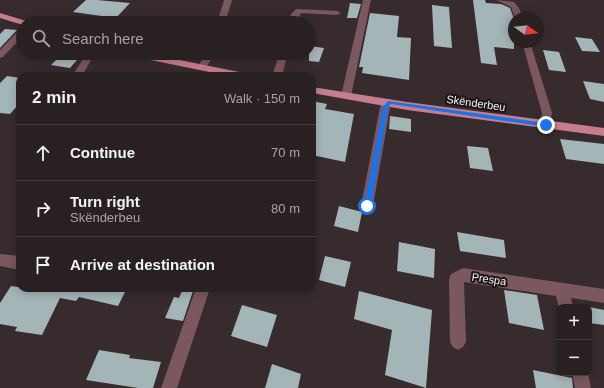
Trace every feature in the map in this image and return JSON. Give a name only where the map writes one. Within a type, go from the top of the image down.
[{"type":"main road","points":[[0,15],[16,21]]},
{"type":"main road","points":[[166,60],[225,72]]},
{"type":"main road","name":"Skënderbeu","points":[[316,91],[546,125],[604,132]]},
{"type":"street","points":[[223,16],[228,0]]},
{"type":"street","points":[[346,96],[367,0]]},
{"type":"street","points":[[500,0],[512,2],[516,6],[518,12]]},
{"type":"street","points":[[295,16],[299,11],[337,13]]},
{"type":"street","points":[[0,55],[16,38]]},
{"type":"street","points":[[528,48],[547,113],[546,125]]},
{"type":"street","points":[[79,72],[87,60]]},
{"type":"street","points":[[202,67],[206,60]]},
{"type":"street","points":[[278,72],[282,60]]},
{"type":"street","points":[[367,206],[385,107],[389,102]]},
{"type":"street","points":[[0,260],[16,262]]},
{"type":"street","name":"Prespa","points":[[458,342],[456,279],[463,275],[604,296]]},
{"type":"street","points":[[562,289],[565,304]]},
{"type":"street","points":[[169,388],[202,292]]},
{"type":"street","points":[[581,376],[583,388]]},
{"type":"building","points":[[86,0],[130,3],[118,16],[102,16],[73,12]]},
{"type":"building","points":[[473,0],[485,0],[486,3],[501,4],[510,8],[511,12],[508,12],[508,48],[514,49],[494,47],[497,65],[481,63]]},
{"type":"building","points":[[350,3],[361,4],[357,18],[347,18]]},
{"type":"building","points":[[432,5],[449,7],[452,48],[434,46]]},
{"type":"building","points":[[370,13],[399,16],[397,37],[411,38],[409,80],[362,73],[363,67],[359,67]]},
{"type":"building","points":[[5,29],[16,30],[0,48],[0,34]]},
{"type":"building","points":[[575,37],[592,39],[600,52],[582,51]]},
{"type":"building","points":[[316,47],[324,48],[319,62],[309,61],[316,60]]},
{"type":"building","points":[[543,50],[559,52],[566,72],[549,70]]},
{"type":"building","points":[[56,60],[77,60],[70,68],[51,65]]},
{"type":"building","points":[[7,76],[16,77],[16,107],[10,114],[0,113],[0,83]]},
{"type":"building","points":[[583,81],[604,84],[604,102],[590,99]]},
{"type":"building","points":[[316,102],[327,104],[325,109],[354,114],[345,162],[316,156]]},
{"type":"building","points":[[390,116],[411,119],[411,132],[389,129]]},
{"type":"building","points":[[560,139],[604,144],[604,164],[566,159]]},
{"type":"building","points":[[467,146],[488,148],[493,171],[470,168]]},
{"type":"building","points":[[339,206],[362,212],[358,232],[334,226]]},
{"type":"building","points":[[457,232],[504,240],[506,258],[460,251]]},
{"type":"building","points":[[399,242],[435,249],[434,278],[397,271]]},
{"type":"building","points":[[325,256],[351,262],[345,287],[319,280]]},
{"type":"building","points":[[11,286],[16,287],[16,292],[125,292],[118,306],[79,297],[76,301],[60,298],[42,335],[15,331],[17,327],[0,324],[0,303]]},
{"type":"building","points":[[504,290],[537,295],[544,330],[509,323]]},
{"type":"building","points":[[359,291],[432,310],[426,388],[385,375],[392,330],[354,319]]},
{"type":"building","points":[[181,292],[193,292],[183,321],[165,318],[174,297],[179,298]]},
{"type":"building","points":[[242,305],[277,315],[267,347],[231,336]]},
{"type":"building","points":[[592,308],[604,310],[604,325],[592,323]]},
{"type":"building","points":[[99,350],[130,355],[129,358],[161,362],[153,388],[138,388],[86,380]]},
{"type":"building","points":[[272,364],[301,374],[298,388],[265,388]]},
{"type":"building","points":[[533,370],[556,375],[556,376],[572,378],[573,388],[536,388]]},
{"type":"route","points":[[367,206],[385,107],[389,102],[407,106],[546,125]]}]
